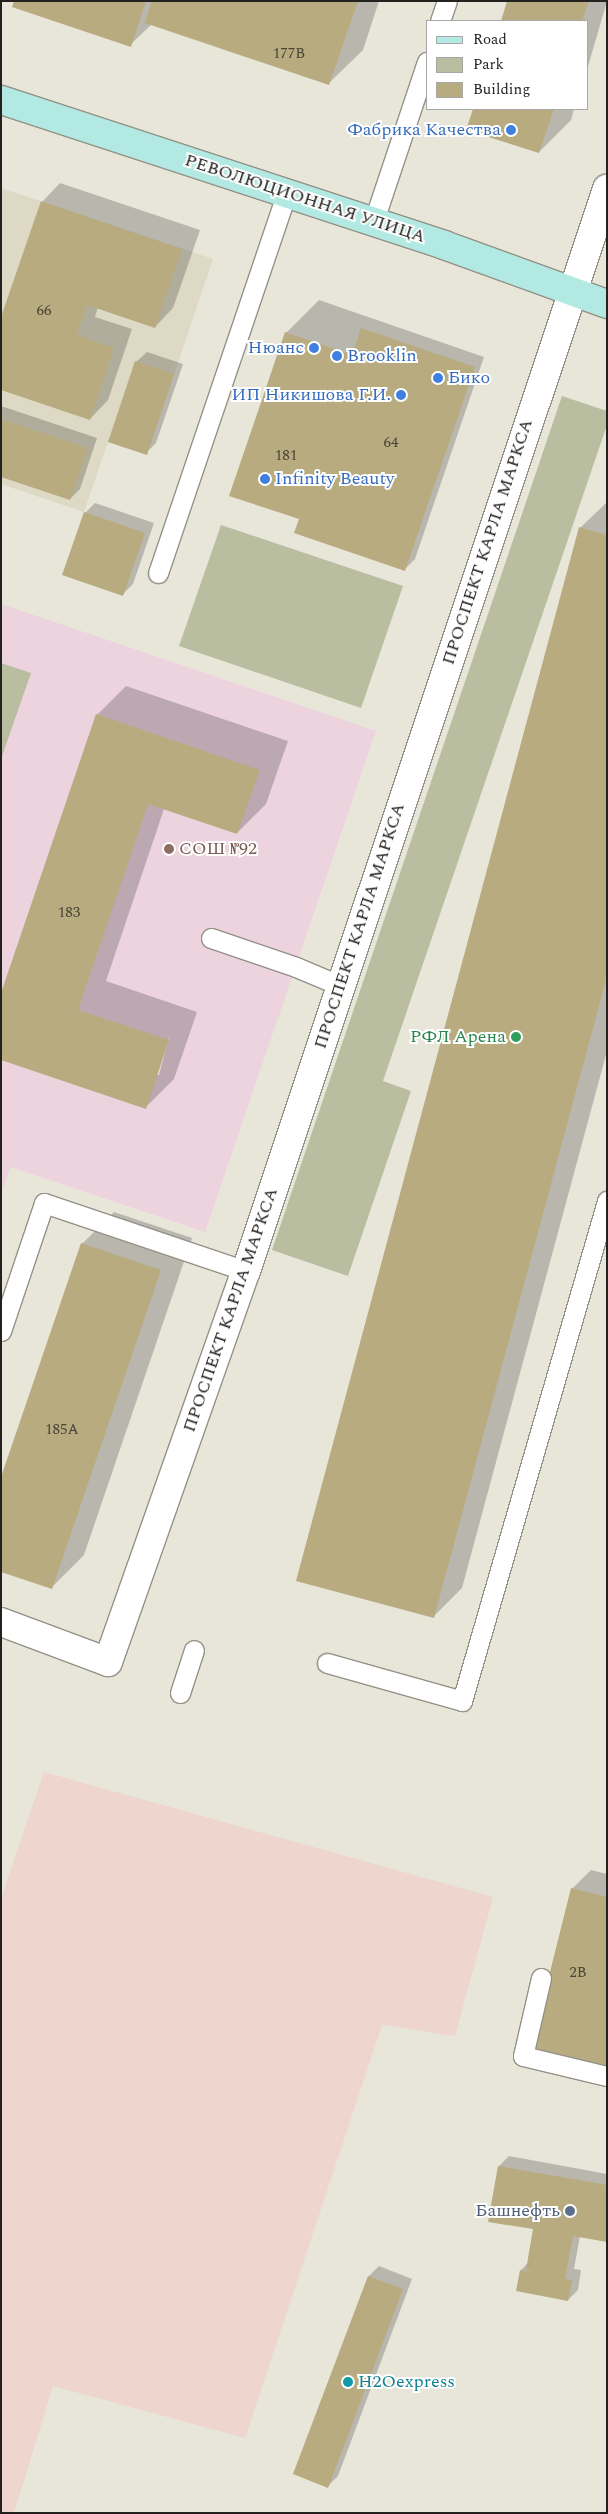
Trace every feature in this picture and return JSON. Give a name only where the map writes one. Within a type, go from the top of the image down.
[{"type":"main road","name":"РЕВОЛЮЦИОННАЯ УЛИЦА","points":[[1,100],[373,223],[607,304]]},
{"type":"street","name":"ПРОСПЕКТ КАРЛА МАРКСА","points":[[1,1622],[108,1662],[246,1271],[546,366],[607,189]]},
{"type":"lane","points":[[440,20],[447,1]]},
{"type":"lane","points":[[373,223],[426,65]]},
{"type":"lane","points":[[158,573],[286,195]]},
{"type":"lane","points":[[211,938],[296,967],[340,986]]},
{"type":"lane","points":[[327,1663],[462,1701],[607,1201]]},
{"type":"lane","points":[[1,1331],[44,1203],[246,1271]]},
{"type":"lane","points":[[180,1692],[194,1650]]},
{"type":"lane","points":[[541,1978],[523,2056],[607,2076]]},
{"type":"shaded area","points":[[1,188],[213,259],[147,455],[108,442],[84,512],[1,484]]},
{"type":"shaded area","name":"СОШ №92","points":[[1,604],[376,731],[205,1232],[11,1167],[1,1193]]},
{"type":"shaded area","points":[[44,1772],[493,1897],[455,2036],[382,2025],[245,2438],[53,2386],[14,2513],[1,2513],[1,1898]]},
{"type":"green space","points":[[562,396],[607,411],[607,425],[383,1081],[411,1091],[348,1276],[272,1250]]},
{"type":"green space","points":[[221,525],[403,586],[361,708],[179,646]]},
{"type":"green space","points":[[1,663],[31,673],[1,759]]},
{"type":"building","points":[[14,1],[146,1],[131,47],[12,7]]},
{"type":"building","points":[[152,1],[358,1],[329,85],[145,23]]},
{"type":"building","points":[[507,1],[589,1],[582,20],[501,20]]},
{"type":"building","points":[[473,110],[554,110],[539,153],[466,130]]},
{"type":"building","points":[[41,201],[182,249],[155,328],[87,305],[77,335],[114,348],[90,420],[1,390],[1,317]]},
{"type":"building","points":[[361,328],[475,367],[405,571],[294,533],[299,519],[229,496],[285,332],[352,355]]},
{"type":"building","points":[[135,361],[174,374],[147,455],[108,442]]},
{"type":"building","points":[[1,419],[88,448],[70,500],[1,477]]},
{"type":"building","points":[[84,512],[145,533],[123,596],[62,575]]},
{"type":"building","name":"РФЛ Арена","points":[[579,527],[607,535],[607,976],[434,1618],[296,1581]]},
{"type":"building","points":[[96,714],[260,770],[237,834],[148,804],[78,1010],[169,1040],[146,1109],[1,1060],[1,993]]},
{"type":"building","points":[[81,1243],[161,1270],[52,1589],[1,1572],[1,1477]]},
{"type":"building","points":[[571,1888],[607,1897],[607,2066],[531,2048]]},
{"type":"building","points":[[498,2166],[607,2185],[607,2242],[573,2236],[565,2279],[572,2280],[568,2301],[516,2291],[520,2270],[535,2273],[526,2270],[533,2229],[488,2222]]},
{"type":"building","name":"H2Oexpress","points":[[368,2276],[403,2289],[328,2488],[293,2474]]},
{"type":"place","name":"Фабрика Качества","points":[[511,130]]},
{"type":"place","name":"Нюанс","points":[[314,348]]},
{"type":"place","name":"Brooklin","points":[[337,356]]},
{"type":"place","name":"Бико","points":[[438,378]]},
{"type":"place","name":"ИП Никишова Г.И.","points":[[401,395]]},
{"type":"place","name":"Infinity Beauty","points":[[265,479]]},
{"type":"place","name":"СОШ №92","points":[[169,849]]},
{"type":"place","name":"РФЛ Арена","points":[[516,1037]]},
{"type":"place","name":"Башнефть","points":[[570,2211]]},
{"type":"place","name":"H2Oexpress","points":[[348,2382]]}]
